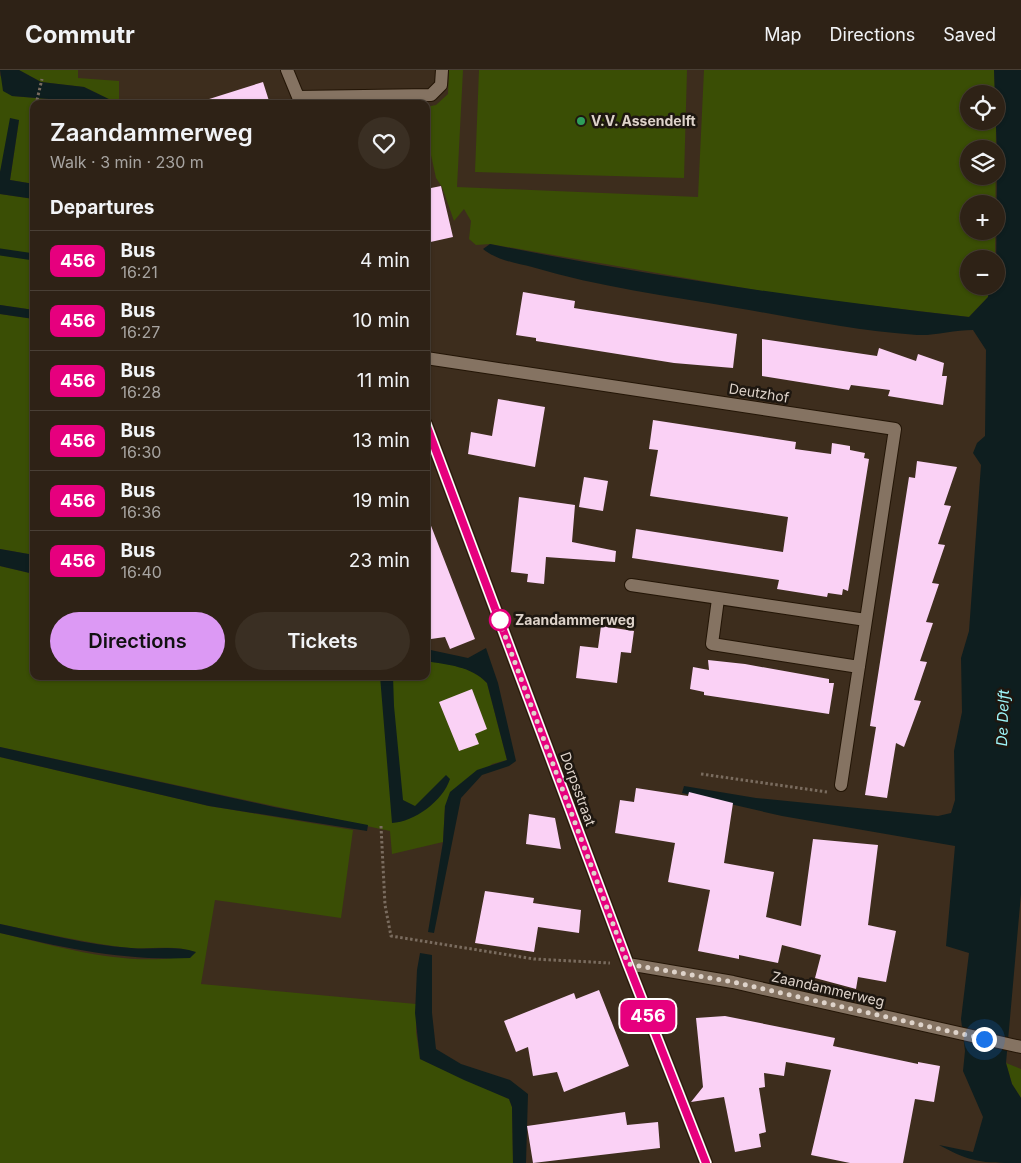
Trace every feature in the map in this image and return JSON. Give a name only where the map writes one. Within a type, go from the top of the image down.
[{"type":"street","points":[[288,70],[300,100],[431,95],[442,85],[442,70]]},
{"type":"street","name":"Deutzhof","points":[[430,359],[895,429],[841,785]]},
{"type":"street","name":"Dorpsstraat","points":[[430,435],[628,964],[706,1163]]},
{"type":"street","points":[[631,585],[866,620]]},
{"type":"street","points":[[718,599],[712,644],[859,667]]},
{"type":"street","name":"Zaandammerweg","points":[[628,964],[733,982],[1021,1047]]},
{"type":"path","points":[[37,100],[42,79]]},
{"type":"path","points":[[701,774],[832,793],[841,785]]},
{"type":"path","points":[[381,826],[385,905],[391,936],[534,959],[628,964]]},
{"type":"green space","points":[[19,70],[78,70],[78,78],[119,81],[119,100],[111,100],[84,87],[41,82]]},
{"type":"green space","points":[[449,70],[463,70],[457,187],[698,197],[704,70],[994,70],[995,85],[960,85],[960,130],[996,130],[996,140],[960,140],[960,185],[996,185],[995,195],[960,195],[960,240],[995,240],[995,250],[960,250],[960,295],[988,295],[988,297],[969,317],[790,296],[490,244],[476,245],[469,239],[471,221],[464,209],[454,221],[442,187],[436,178],[430,150],[430,106],[436,105],[448,94]]},
{"type":"green space","name":"V.V. Assendelft","points":[[479,70],[687,70],[684,178],[475,172]]},
{"type":"green space","points":[[0,75],[12,96],[49,99],[30,100],[30,183],[10,180],[19,120],[0,172]]},
{"type":"green space","points":[[0,194],[30,198],[30,309],[0,305]]},
{"type":"green space","points":[[0,314],[30,318],[30,554],[0,549]]},
{"type":"green space","points":[[0,566],[30,573],[30,680],[430,680],[430,660],[467,670],[481,677],[487,683],[507,760],[492,764],[445,806],[443,842],[392,854],[390,831],[0,747]]},
{"type":"green space","points":[[0,757],[209,806],[353,830],[341,918],[215,900],[201,984],[416,1004],[416,1032],[420,1059],[509,1099],[512,1107],[513,1163],[0,1163],[0,933],[80,952],[121,958],[166,959],[196,953],[180,949],[114,946],[0,924]]},
{"type":"green space","points":[[1006,1063],[1021,1069],[1021,1098],[1012,1084]]},
{"type":"water","points":[[0,70],[19,70],[41,82],[84,87],[111,100],[49,100],[12,96],[3,91]]},
{"type":"water","name":"De Delft","points":[[994,70],[1021,70],[1021,894],[1006,1063],[1012,1084],[1021,1098],[1021,1163],[978,1161],[969,1159],[939,1145],[973,1152],[983,1117],[963,1071],[965,1051],[961,1019],[969,953],[946,946],[955,846],[782,816],[682,793],[684,786],[756,798],[938,816],[951,813],[955,800],[954,751],[962,712],[961,658],[969,631],[981,465],[973,453],[977,443],[985,436],[986,350],[973,330],[917,335],[827,324],[583,280],[506,261],[483,249],[490,244],[729,286],[969,317],[988,295],[1005,295],[1005,250],[996,250],[996,240],[1005,240],[1005,195],[997,195],[997,185],[1005,185],[1005,140],[996,140],[996,130],[1005,130],[1005,85],[995,85]]},
{"type":"water","points":[[10,118],[19,120],[10,180],[30,183],[30,198],[0,194],[0,172]]},
{"type":"water","points":[[0,305],[30,309],[30,318],[0,314]]},
{"type":"water","points":[[0,549],[30,554],[30,573],[0,566]]},
{"type":"water","points":[[486,648],[498,683],[516,761],[509,766],[482,775],[461,798],[434,933],[428,932],[443,842],[445,806],[450,792],[477,770],[507,760],[487,683],[481,677],[466,670],[430,662],[430,650],[468,658]]},
{"type":"water","points":[[380,680],[393,680],[403,800],[415,806],[446,775],[450,779],[441,795],[427,809],[409,819],[392,823]]},
{"type":"water","points":[[0,747],[274,807],[368,825],[367,831],[209,806],[0,757]]},
{"type":"water","points":[[0,924],[98,944],[180,949],[196,952],[190,958],[165,958],[94,952],[0,933]]},
{"type":"water","points":[[420,953],[432,955],[432,1013],[436,1049],[461,1064],[510,1080],[528,1094],[526,1163],[513,1163],[512,1107],[509,1099],[420,1059],[415,1013],[417,970]]},
{"type":"building","points":[[263,82],[269,100],[206,100]]},
{"type":"building","points":[[441,186],[453,237],[430,242],[430,188]]},
{"type":"building","points":[[523,292],[575,301],[574,308],[737,334],[733,368],[674,363],[536,341],[536,338],[516,335]]},
{"type":"building","points":[[762,339],[877,356],[879,348],[916,361],[918,354],[944,363],[942,376],[947,376],[943,405],[888,396],[890,390],[851,385],[849,390],[762,376]]},
{"type":"building","points":[[498,399],[545,407],[535,467],[468,454],[471,432],[492,436]]},
{"type":"building","points":[[653,420],[796,442],[795,449],[831,454],[832,443],[850,446],[850,450],[865,453],[864,458],[869,459],[848,591],[843,589],[842,595],[828,593],[827,597],[777,589],[779,580],[632,558],[636,529],[783,552],[788,517],[650,496],[658,450],[649,449]]},
{"type":"building","points":[[917,461],[957,467],[944,505],[951,506],[938,544],[945,545],[932,583],[939,584],[926,622],[933,623],[920,661],[927,662],[914,700],[921,701],[904,747],[896,743],[887,798],[865,795],[876,727],[870,726],[909,477],[915,478]]},
{"type":"building","points":[[584,477],[608,481],[603,511],[579,507]]},
{"type":"building","points":[[519,497],[575,505],[572,542],[616,551],[615,562],[546,557],[544,584],[527,582],[528,574],[511,572]]},
{"type":"building","points":[[430,523],[475,639],[450,649],[445,637],[431,639]]},
{"type":"building","points":[[601,626],[634,631],[631,653],[621,652],[617,683],[576,678],[580,646],[598,648]]},
{"type":"building","points":[[708,660],[745,664],[829,679],[829,683],[834,683],[829,714],[704,695],[704,692],[690,689],[693,667],[709,670]]},
{"type":"building","points":[[472,689],[487,729],[475,734],[479,744],[459,751],[439,702]]},
{"type":"building","points":[[636,788],[688,796],[689,792],[733,803],[724,863],[774,872],[766,917],[801,926],[813,839],[878,845],[868,925],[896,931],[886,982],[858,977],[856,989],[815,978],[821,955],[782,945],[778,963],[739,955],[739,959],[698,951],[710,890],[668,882],[675,843],[615,833],[620,800],[634,802]]},
{"type":"building","points":[[529,814],[555,818],[561,849],[526,844]]},
{"type":"building","points":[[485,891],[534,898],[533,903],[581,910],[579,933],[538,927],[534,952],[475,943]]},
{"type":"building","points":[[599,990],[629,1066],[564,1092],[557,1072],[533,1076],[528,1047],[516,1052],[504,1021],[574,993],[576,999]]},
{"type":"building","points":[[725,1016],[835,1038],[833,1046],[918,1064],[918,1062],[940,1066],[934,1102],[915,1099],[903,1163],[850,1163],[811,1155],[831,1070],[786,1062],[784,1076],[764,1073],[765,1087],[759,1088],[766,1132],[759,1134],[761,1147],[735,1152],[724,1097],[691,1102],[703,1087],[696,1018]]},
{"type":"building","points":[[625,1112],[627,1125],[658,1122],[660,1148],[533,1163],[527,1126]]},
{"type":"waterway","points":[[0,252],[30,256]]},
{"type":"bus line","name":"456","points":[[430,435],[628,964],[706,1163]]},
{"type":"place","name":"V.V. Assendelft","points":[[581,121]]},
{"type":"place","name":"Zaandammerweg","points":[[500,620]]},
{"type":"route","points":[[500,620],[496,612],[628,964],[733,982],[984,1039]]}]
